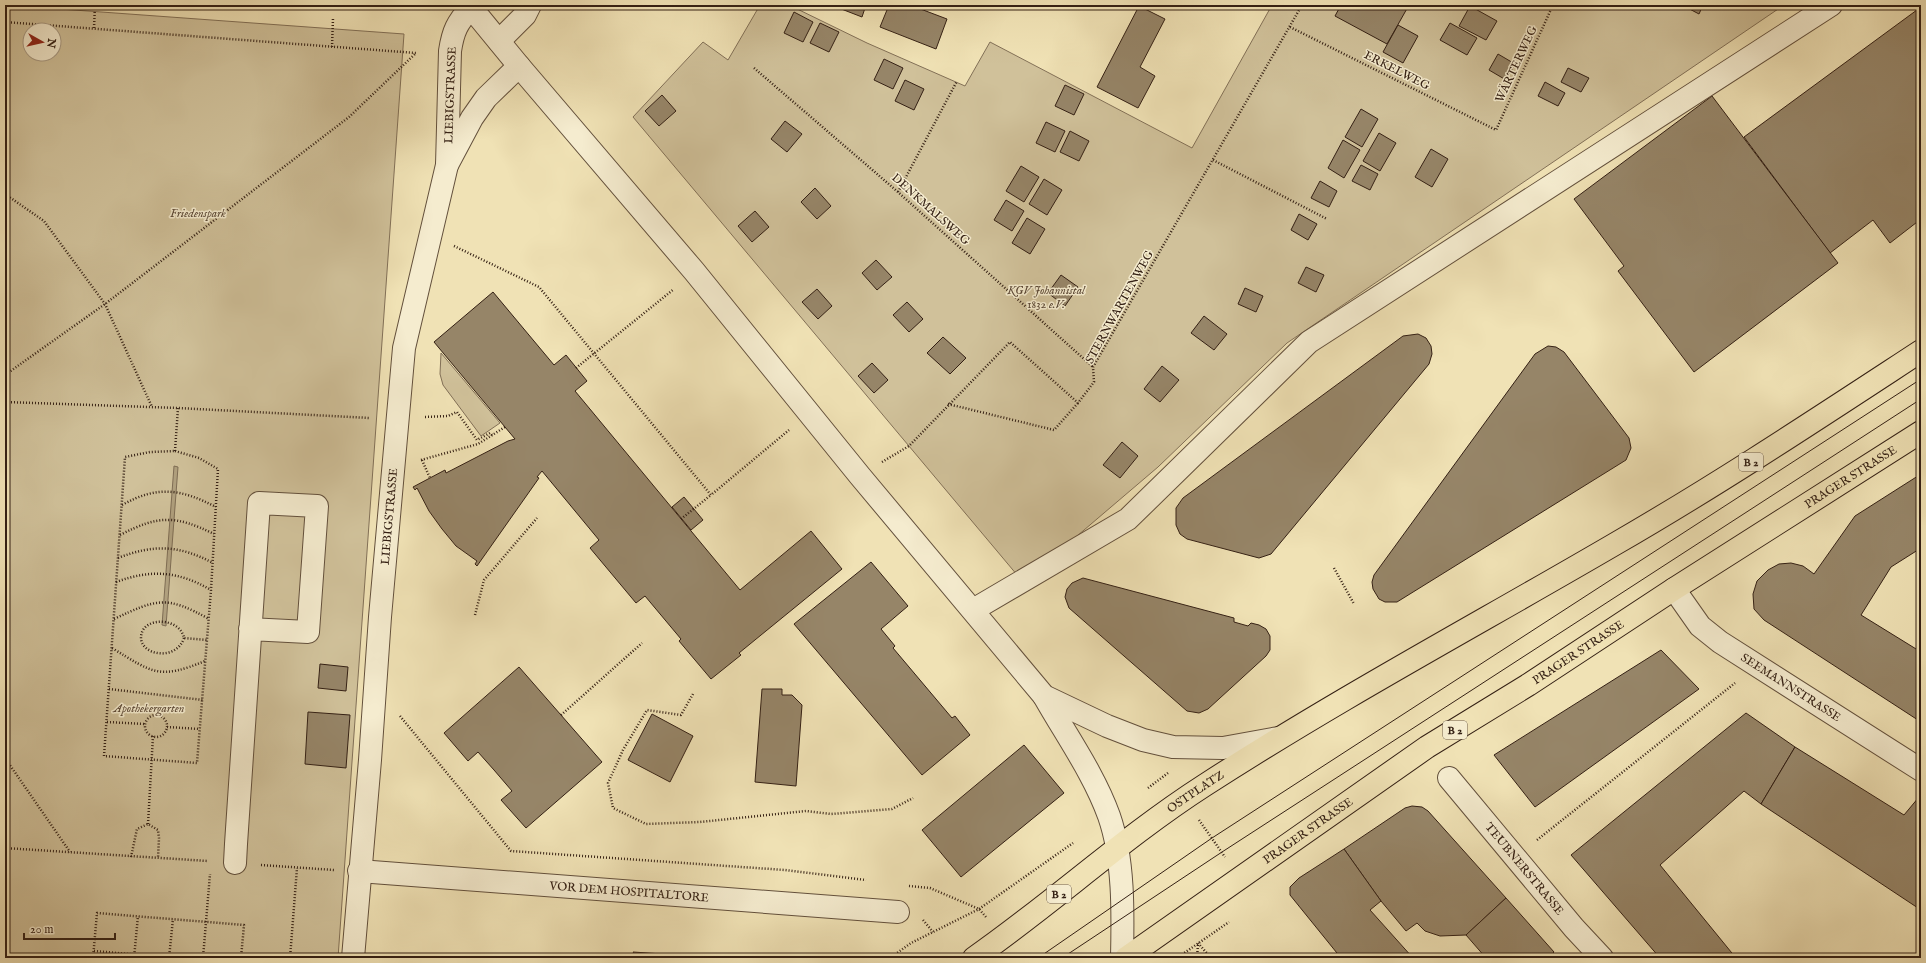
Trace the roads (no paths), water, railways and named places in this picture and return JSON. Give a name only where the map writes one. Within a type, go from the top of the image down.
[{"type":"main road","name":"B 2","points":[[1278,738],[1614,545],[1729,477],[1921,351]]},
{"type":"main road","name":"PRAGER STRASSE","points":[[1126,958],[1235,871],[1427,747],[1528,685],[1674,589],[1921,432]]},
{"type":"main road","name":"OSTPLATZ","points":[[974,958],[1002,939],[1116,848],[1202,787],[1278,738]]},
{"type":"street","points":[[499,40],[525,15],[530,5]]},
{"type":"street","points":[[973,610],[1128,519],[1309,342],[1831,5]]},
{"type":"street","points":[[470,6],[519,66],[694,271],[860,476],[1044,696],[1101,799],[1109,818],[1116,848],[1123,918],[1122,958]]},
{"type":"street","name":"LIEBIGSTRASSE","points":[[448,165],[450,51],[453,34],[458,22],[470,6]]},
{"type":"street","name":"LIEBIGSTRASSE","points":[[353,958],[359,872],[376,686],[380,617],[399,419],[404,348],[448,165],[472,118],[486,98],[519,66]]},
{"type":"street","points":[[235,863],[250,628],[259,503],[317,506],[308,632],[250,628]]},
{"type":"street","name":"SEEMANNSTRASSE","points":[[1674,589],[1700,626],[1720,642],[1921,770]]},
{"type":"street","points":[[1044,696],[1107,726],[1143,740],[1173,747],[1223,748],[1278,738]]},
{"type":"street","name":"TEUBNERSTRASSE","points":[[1449,778],[1602,958]]},
{"type":"street","name":"VOR DEM HOSPITALTORE","points":[[359,872],[898,912]]},
{"type":"tram line","points":[[1038,958],[1212,838],[1921,379]]},
{"type":"tram line","points":[[1062,958],[1222,852],[1921,399]]},
{"type":"park label","name":"Friedenspark","points":[[198,213]]},
{"type":"park label","name":"KGV Johannistal 1832 e.V.","points":[[1046,297]]},
{"type":"park label","name":"Apothekergarten","points":[[149,708]]}]
